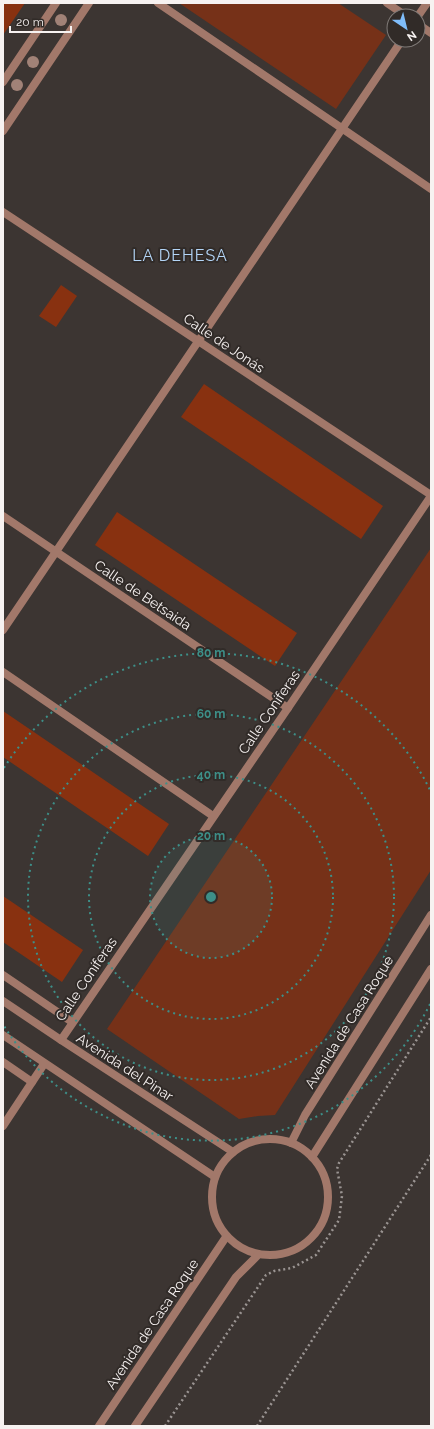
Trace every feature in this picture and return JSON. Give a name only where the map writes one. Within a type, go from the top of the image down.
[{"type":"street","points":[[3,82],[56,3]]},
{"type":"street","points":[[3,131],[89,3]]},
{"type":"street","points":[[158,3],[431,189]]},
{"type":"street","points":[[3,630],[397,48]]},
{"type":"street","name":"Calle de Jonás","points":[[3,212],[431,496]]},
{"type":"street","name":"Calle Coníferas","points":[[61,1040],[431,496]]},
{"type":"street","name":"Calle de Betsaida","points":[[3,516],[288,708]]},
{"type":"street","points":[[3,672],[213,816]]},
{"type":"street","name":"Avenida de Casa Roque","points":[[291,1143],[305,1115],[431,915]]},
{"type":"street","points":[[312,1157],[431,969]]},
{"type":"street","name":"Avenida del Pinar","points":[[3,975],[72,1022]]},
{"type":"street","name":"Avenida del Pinar","points":[[3,1001],[233,1152]]},
{"type":"street","points":[[3,1035],[44,1064],[215,1177]]},
{"type":"street","points":[[3,1062],[32,1082]]},
{"type":"street","points":[[3,1126],[44,1064]]},
{"type":"street","points":[[271,1139],[291,1143],[312,1157],[323,1173],[328,1190],[327,1209],[321,1226],[309,1240],[294,1250],[276,1256],[258,1255],[241,1248],[226,1237],[215,1218],[211,1197],[215,1177],[222,1163],[233,1152],[251,1142],[271,1139]]},
{"type":"street","name":"Avenida de Casa Roque","points":[[99,1426],[212,1260],[226,1237]]},
{"type":"street","points":[[134,1426],[236,1276],[258,1255]]},
{"type":"path","points":[[165,1426],[266,1275],[274,1271],[292,1268],[316,1255],[339,1220],[342,1196],[337,1169],[339,1163],[431,1017]]},
{"type":"path","points":[[257,1426],[431,1155]]},
{"type":"shaded area","points":[[179,3],[338,3],[386,35],[336,109]]},
{"type":"shaded area","points":[[431,548],[431,870],[275,1115],[239,1119],[107,1029]]},
{"type":"building","points":[[3,3],[25,3],[3,35]]},
{"type":"building","points":[[61,285],[77,296],[56,327],[39,316]]},
{"type":"building","points":[[204,384],[383,506],[361,539],[181,417]]},
{"type":"building","points":[[117,512],[297,633],[275,666],[95,545]]},
{"type":"building","points":[[3,711],[169,824],[148,856],[3,757]]},
{"type":"building","points":[[3,896],[83,950],[62,982],[3,942]]},
{"type":"district","name":"LA DEHESA","points":[[180,255]]}]
